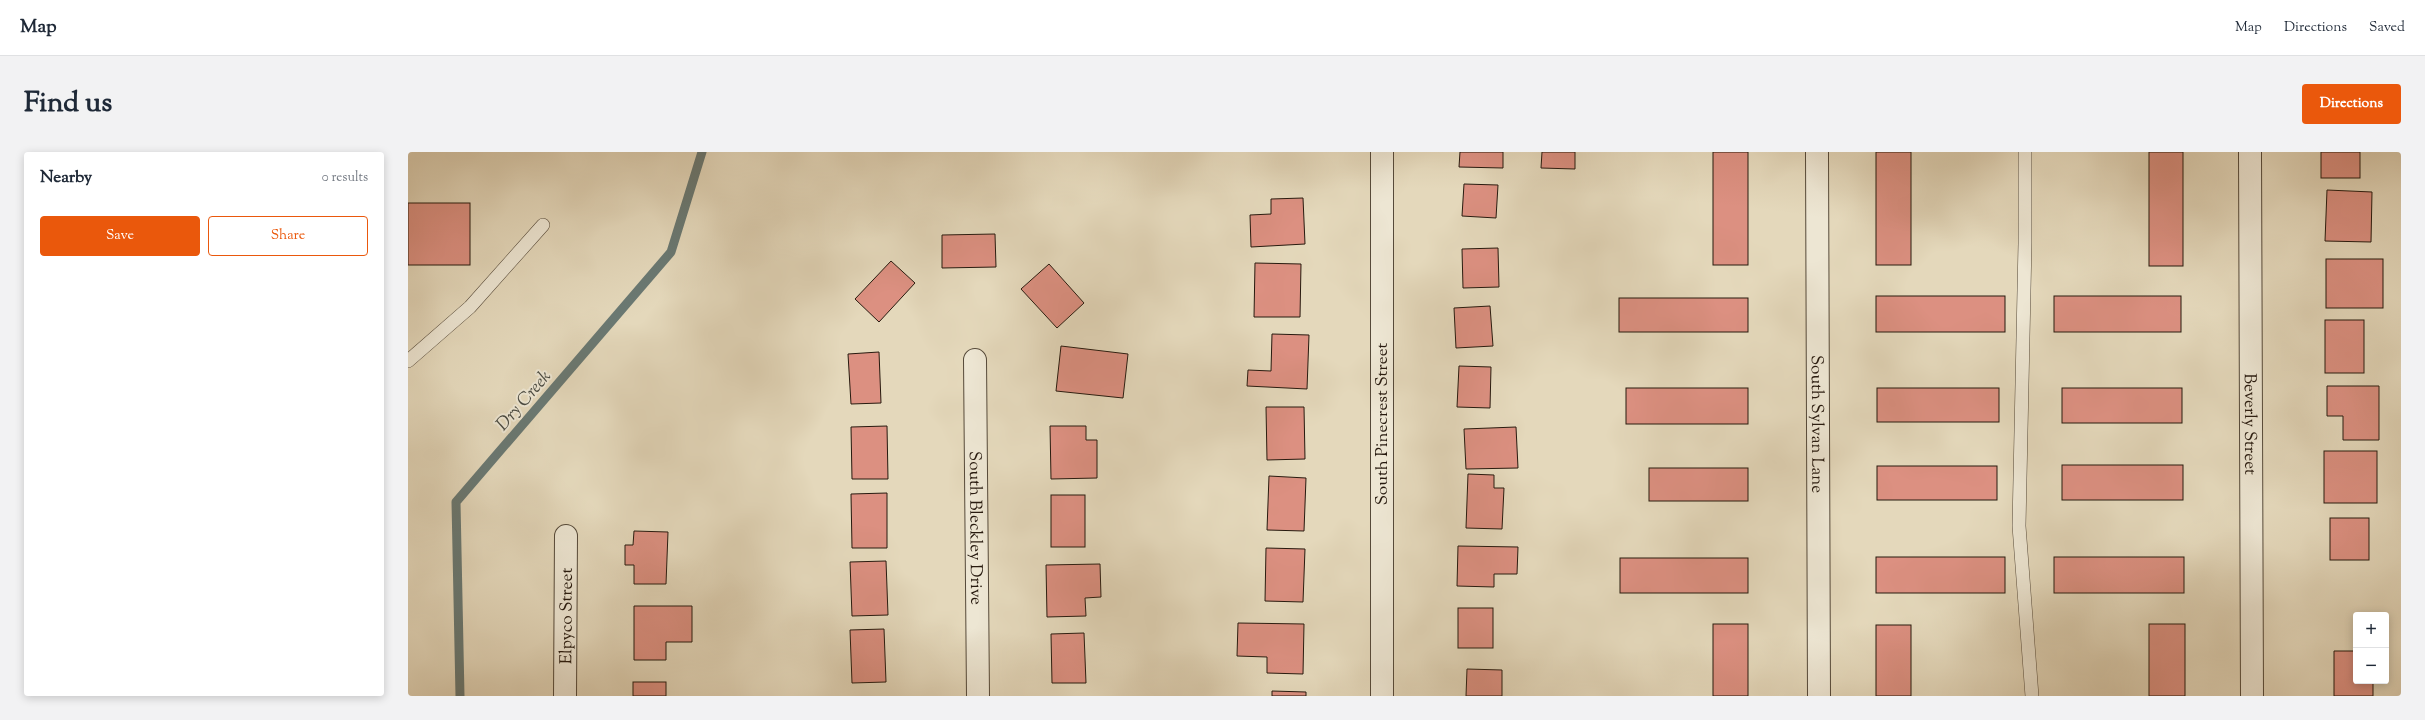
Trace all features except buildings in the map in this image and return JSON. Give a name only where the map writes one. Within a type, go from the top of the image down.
[{"type":"street","name":"South Pinecrest Street","points":[[1382,152],[1382,696]]},
{"type":"street","name":"South Sylvan Lane","points":[[1817,152],[1819,696]]},
{"type":"street","name":"Beverly Street","points":[[2250,152],[2252,696]]},
{"type":"street","name":"South Bleckley Drive","points":[[974,360],[978,696]]},
{"type":"street","name":"Elpyco Street","points":[[565,696],[566,536]]},
{"type":"lane","points":[[2025,152],[2025,243],[2019,526],[2032,696]]},
{"type":"lane","points":[[408,361],[470,307],[543,225]]},
{"type":"waterway","name":"Dry Creek","points":[[460,696],[456,502],[671,252],[702,152]]}]
